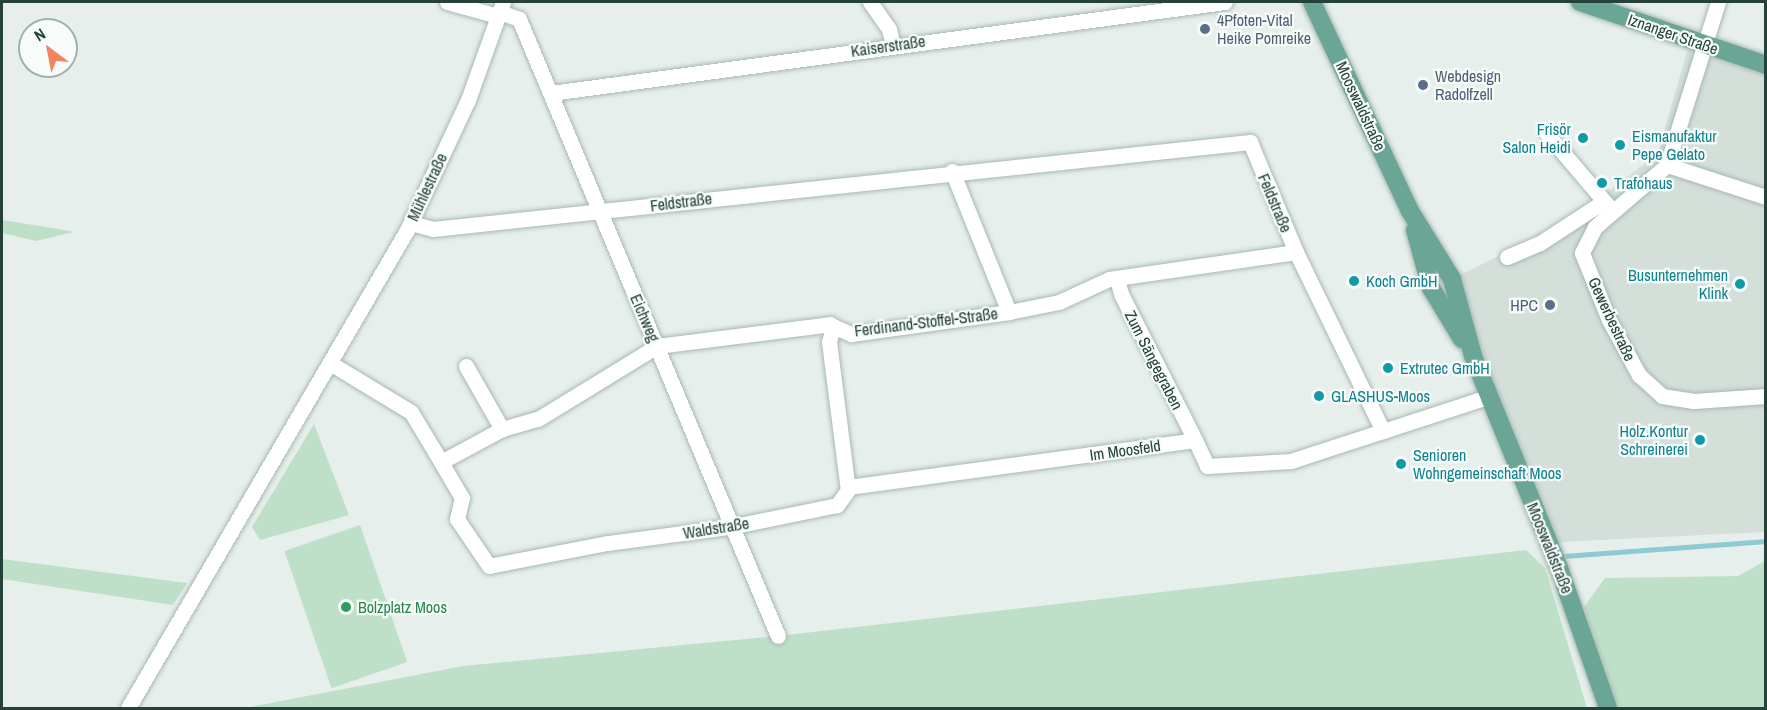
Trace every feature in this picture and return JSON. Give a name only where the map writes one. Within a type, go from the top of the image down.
[{"type":"main road","name":"Mooswaldstraße","points":[[1312,2],[1410,211],[1452,279],[1473,356],[1559,568],[1608,708]]},
{"type":"main road","name":"Iznanger Straße","points":[[1580,2],[1766,65]]},
{"type":"street","name":"Eichweg","points":[[447,2],[500,10],[519,19],[735,526],[778,636]]},
{"type":"street","points":[[870,2],[889,29],[893,45]]},
{"type":"street","name":"Kaiserstraße","points":[[551,93],[893,45],[1225,2]]},
{"type":"street","points":[[1718,2],[1667,165],[1766,197]]},
{"type":"street","name":"Mühlestraße","points":[[128,708],[411,223],[468,100],[500,10]]},
{"type":"street","points":[[1548,135],[1608,206]]},
{"type":"street","name":"Feldstraße","points":[[411,223],[433,229],[952,171],[1250,142],[1296,252],[1383,431]]},
{"type":"street","name":"Gewerbestraße","points":[[1506,257],[1540,243],[1608,206],[1667,165]]},
{"type":"street","points":[[952,171],[1009,312]]},
{"type":"street","name":"Gewerbestraße","points":[[1608,206],[1582,253],[1609,320],[1639,375],[1662,396],[1694,401],[1766,396]]},
{"type":"street","name":"Ferdinand-Stoffel-Straße","points":[[441,462],[502,429],[538,419],[657,346],[833,326],[851,334],[1009,312],[1059,302],[1117,278],[1296,252]]},
{"type":"street","name":"Zum Sängegraben","points":[[1117,278],[1120,294],[1195,440]]},
{"type":"street","points":[[833,326],[830,342],[848,486]]},
{"type":"street","points":[[330,363],[411,412],[441,462]]},
{"type":"street","points":[[466,366],[502,429]]},
{"type":"street","points":[[1195,440],[1207,466],[1291,461],[1490,396]]},
{"type":"street","name":"Im Moosfeld","points":[[848,486],[1195,440]]},
{"type":"street","name":"Waldstraße","points":[[441,462],[462,498],[457,519],[489,566],[607,543],[735,526],[837,505],[848,486]]},
{"type":"shaded area","points":[[1690,41],[1765,65],[1765,532],[1559,542],[1452,279],[1572,220],[1658,153]]},
{"type":"green space","points":[[2,220],[74,232],[36,241],[2,233]]},
{"type":"green space","points":[[314,424],[349,515],[260,540],[252,527]]},
{"type":"green space","name":"Bolzplatz Moos","points":[[360,525],[407,662],[332,688],[284,551]]},
{"type":"green space","points":[[1526,550],[1545,568],[1587,708],[245,708],[463,666],[778,636]]},
{"type":"green space","points":[[2,559],[187,583],[173,605],[2,579]]},
{"type":"green space","points":[[1765,561],[1765,708],[1614,708],[1584,607],[1605,578],[1738,576]]},
{"type":"waterway","points":[[1564,556],[1766,541]]},
{"type":"place","name":"4Pfoten-Vital Heike Pomreike","points":[[1205,29]]},
{"type":"place","name":"Webdesign Radolfzell","points":[[1423,85]]},
{"type":"place","name":"Frisör Salon Heidi","points":[[1583,138]]},
{"type":"place","name":"Eismanufaktur Pepe Gelato","points":[[1620,145]]},
{"type":"place","name":"Trafohaus","points":[[1602,183]]},
{"type":"place","name":"Koch GmbH","points":[[1354,281]]},
{"type":"place","name":"Busunternehmen Klink","points":[[1740,284]]},
{"type":"place","name":"HPC","points":[[1550,305]]},
{"type":"place","name":"Extrutec GmbH","points":[[1388,368]]},
{"type":"place","name":"GLASHUS-Moos","points":[[1319,396]]},
{"type":"place","name":"Holz.Kontur Schreinerei","points":[[1700,440]]},
{"type":"place","name":"Senioren Wohngemeinschaft Moos","points":[[1401,464]]},
{"type":"place","name":"Bolzplatz Moos","points":[[346,607]]}]
